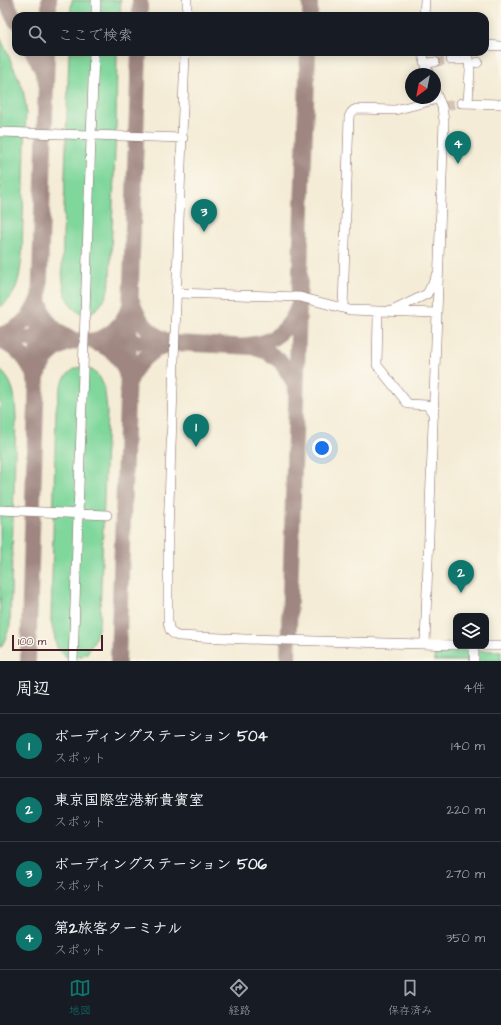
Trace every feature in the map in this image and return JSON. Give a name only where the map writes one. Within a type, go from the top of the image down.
[{"type":"lane","points":[[96,0],[96,12]]},
{"type":"lane","points":[[187,0],[187,12]]},
{"type":"lane","points":[[424,12],[425,0]]},
{"type":"lane","points":[[489,45],[501,46]]},
{"type":"lane","points":[[73,661],[94,56]]},
{"type":"lane","points":[[186,56],[168,534],[169,630],[178,636],[453,645]]},
{"type":"lane","points":[[423,56],[426,68]]},
{"type":"lane","points":[[451,60],[462,60],[465,56]]},
{"type":"lane","points":[[468,56],[470,70],[465,103],[501,104]]},
{"type":"lane","points":[[424,62],[435,62]]},
{"type":"lane","points":[[343,308],[350,114],[357,109],[395,110],[425,104]]},
{"type":"lane","points":[[425,644],[444,121],[441,104]]},
{"type":"lane","points":[[0,132],[183,138]]},
{"type":"lane","points":[[391,312],[427,294],[439,269]]},
{"type":"lane","points":[[176,293],[300,297],[350,310],[376,314],[391,312],[437,313]]},
{"type":"lane","points":[[376,314],[377,365],[408,404],[427,405],[434,415]]},
{"type":"lane","points":[[0,510],[107,515]]},
{"type":"lane","points":[[489,646],[501,646]]},
{"type":"lane","points":[[474,649],[474,661]]},
{"type":"green space","points":[[72,0],[121,0],[120,12],[70,12]]},
{"type":"green space","points":[[0,37],[23,90],[26,107],[22,255],[17,284],[11,297],[0,307]]},
{"type":"green space","points":[[69,56],[117,56],[116,126],[110,280],[106,296],[97,309],[86,313],[76,311],[66,296],[62,270]]},
{"type":"green space","points":[[80,367],[94,372],[99,377],[104,389],[107,411],[99,625],[96,636],[87,653],[71,658],[67,657],[57,648],[51,621],[56,411],[64,379],[73,370]]},
{"type":"green space","points":[[0,370],[9,380],[13,391],[16,417],[10,626],[0,648]]},
{"type":"green space","points":[[435,649],[501,651],[501,661],[434,661]]},
{"type":"taxiway","points":[[5,0],[12,13]]},
{"type":"taxiway","points":[[49,0],[49,12]]},
{"type":"taxiway","points":[[140,0],[140,12]]},
{"type":"taxiway","points":[[310,0],[310,12]]},
{"type":"taxiway","points":[[35,56],[45,78]]},
{"type":"taxiway","points":[[28,661],[47,56]]},
{"type":"taxiway","points":[[118,661],[139,56]]},
{"type":"taxiway","points":[[288,661],[308,56]]},
{"type":"taxiway","points":[[0,335],[13,330],[24,322],[32,312],[38,299]]},
{"type":"taxiway","points":[[132,301],[141,321],[156,335],[170,342]]},
{"type":"taxiway","points":[[41,305],[48,322],[61,334],[73,339]]},
{"type":"taxiway","points":[[248,345],[258,344],[275,337],[289,324],[298,307]]},
{"type":"taxiway","points":[[95,340],[106,336],[116,328],[129,308]]},
{"type":"taxiway","points":[[0,338],[175,343],[252,347],[267,352],[281,362],[291,377],[296,389]]},
{"type":"taxiway","points":[[0,341],[18,351],[30,367],[35,380]]},
{"type":"taxiway","points":[[39,373],[47,357],[61,346],[73,342]]},
{"type":"taxiway","points":[[95,343],[112,351],[123,365],[127,377]]},
{"type":"taxiway","points":[[129,383],[139,364],[149,354],[169,345]]},
{"type":"tunnel","points":[[435,62],[451,60]]},
{"type":"tunnel","points":[[445,106],[461,103]]},
{"type":"place","name":"第2旅客ターミナル","points":[[458,164]]},
{"type":"place","name":"ボーディングステーション 506","points":[[204,232]]},
{"type":"place","name":"ボーディングステーション 504","points":[[196,447]]},
{"type":"place","name":"東京国際空港新貴賓室","points":[[461,593]]}]
